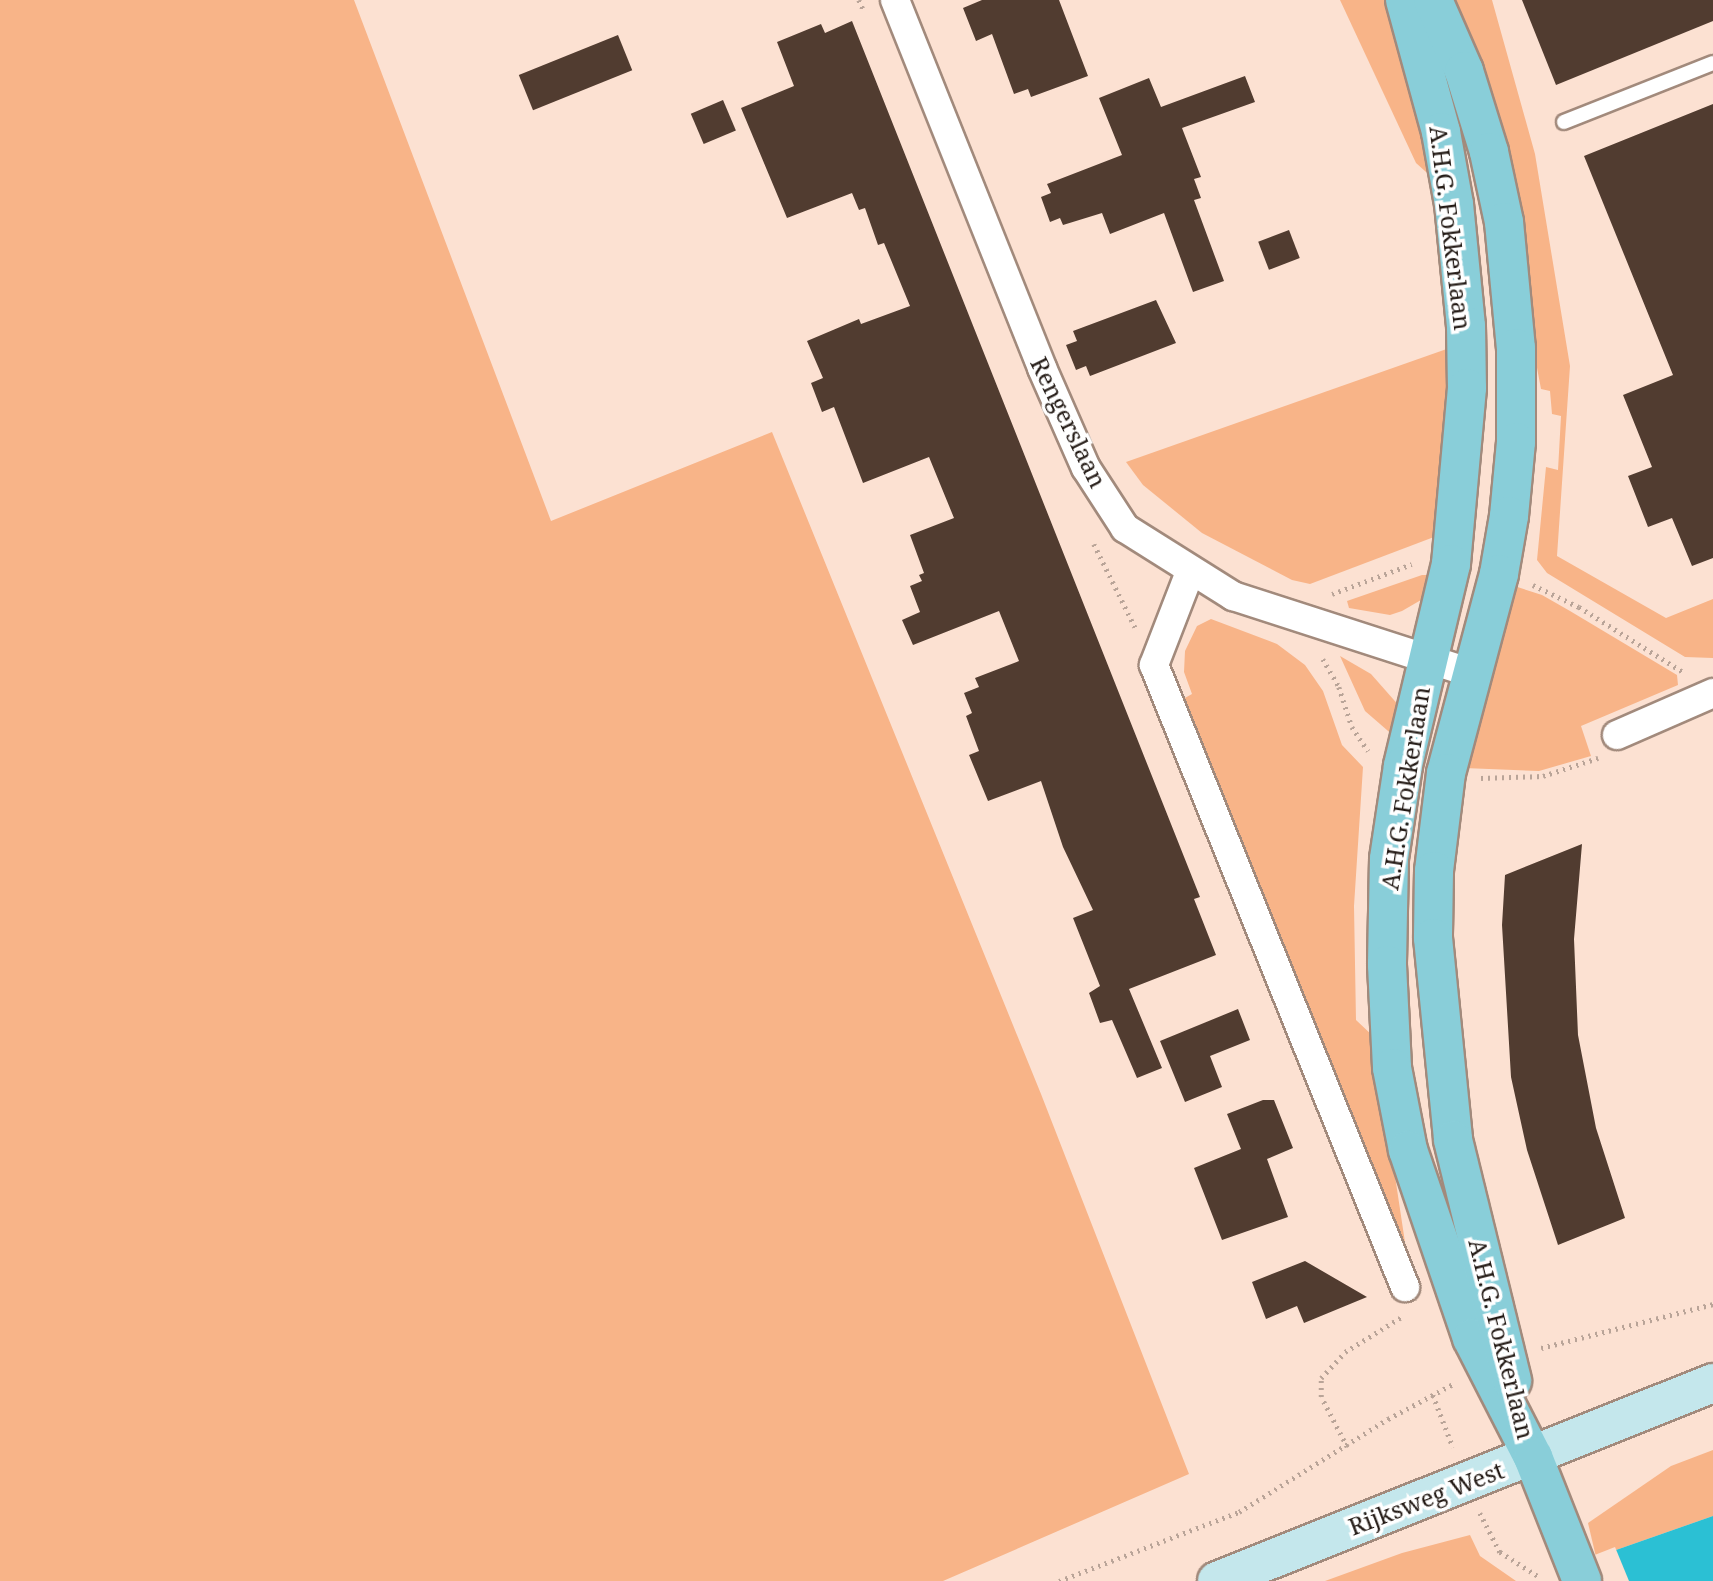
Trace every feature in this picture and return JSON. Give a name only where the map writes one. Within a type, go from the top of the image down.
[{"type":"main road","name":"A.H.G. Fokkerlaan","points":[[1405,0],[1441,132],[1466,326],[1465,432],[1456,529],[1427,657],[1389,859],[1387,965],[1392,1068],[1408,1150],[1582,1581]]},
{"type":"main road","name":"A.H.G. Fokkerlaan","points":[[1433,0],[1464,71],[1489,152],[1504,222],[1516,348],[1516,442],[1509,516],[1499,574],[1446,773],[1434,871],[1433,938],[1453,1140],[1495,1362]]},
{"type":"main road","name":"Rijksweg West","points":[[1217,1581],[1713,1383]]},
{"type":"street","name":"Rengerslaan","points":[[895,0],[1086,468],[1125,528],[1190,572],[1279,613],[1472,673]]},
{"type":"street","points":[[1190,572],[1154,666],[1405,1287]]},
{"type":"street","points":[[1617,735],[1713,694]]},
{"type":"lane","points":[[1564,122],[1713,63]]},
{"type":"path","points":[[1102,560],[1154,666]]},
{"type":"path","points":[[1347,1447],[1321,1397],[1321,1378],[1345,1352],[1400,1321],[1406,1306],[1405,1287]]},
{"type":"path","points":[[1059,1581],[1239,1512],[1433,1395],[1495,1362],[1713,1304]]},
{"type":"shaded area","points":[[0,0],[354,0],[551,521],[772,432],[1041,1094],[1189,1474],[943,1581],[0,1581]]},
{"type":"shaded area","points":[[1340,0],[1392,0],[1445,189],[1416,163]]},
{"type":"shaded area","points":[[1446,0],[1492,0],[1535,154],[1570,366],[1557,556],[1666,618],[1713,599],[1713,658],[1685,657],[1547,573],[1537,560],[1546,467],[1558,470],[1561,416],[1552,414],[1550,391],[1541,389],[1525,304]]},
{"type":"shaded area","points":[[1458,345],[1434,537],[1310,584],[1292,580],[1202,533],[1143,485],[1126,462]]},
{"type":"shaded area","points":[[1422,575],[1435,575],[1421,600],[1402,611],[1390,615],[1349,608],[1347,601]]},
{"type":"shaded area","points":[[1508,584],[1542,595],[1570,611],[1677,675],[1678,685],[1581,726],[1591,756],[1539,771],[1464,768]]},
{"type":"shaded area","points":[[1211,619],[1277,644],[1305,665],[1323,691],[1342,745],[1363,767],[1354,906],[1356,1020],[1374,1037],[1411,1282],[1183,699],[1192,694],[1184,672],[1185,651],[1197,626]]},
{"type":"shaded area","points":[[1340,656],[1371,674],[1401,708],[1395,737],[1365,711]]},
{"type":"shaded area","points":[[1713,1450],[1713,1516],[1596,1557],[1588,1523],[1671,1466]]},
{"type":"shaded area","points":[[1470,1535],[1480,1556],[1516,1581],[1325,1581],[1402,1553]]},
{"type":"water","points":[[1713,1516],[1713,1581],[1538,1581],[1596,1557]]},
{"type":"pier","points":[[1615,1547],[1629,1581],[1534,1581],[1536,1578]]},
{"type":"building","points":[[982,0],[1059,0],[1088,76],[1031,97],[1028,89],[1014,94],[992,34],[976,41],[963,8]]},
{"type":"building","points":[[1522,0],[1713,0],[1713,21],[1556,85]]},
{"type":"building","points":[[852,21],[1200,897],[1194,899],[1216,955],[1129,989],[1162,1068],[1137,1078],[1112,1020],[1100,1023],[1089,993],[1100,986],[1073,918],[1093,910],[1063,847],[1041,781],[988,801],[969,755],[979,751],[966,716],[972,713],[964,693],[979,687],[975,678],[1019,661],[999,611],[913,645],[902,620],[920,612],[910,586],[922,581],[919,575],[924,573],[910,535],[954,518],[929,457],[863,483],[834,407],[822,412],[811,383],[823,378],[807,341],[859,319],[861,324],[910,306],[884,243],[878,245],[865,208],[859,210],[852,193],[787,218],[741,108],[794,86],[777,42],[821,24],[825,33]]},
{"type":"building","points":[[618,35],[632,70],[533,110],[519,75]]},
{"type":"building","points":[[1245,76],[1255,102],[1182,128],[1201,177],[1194,179],[1201,198],[1194,200],[1224,281],[1193,292],[1164,213],[1110,234],[1102,213],[1063,225],[1060,218],[1050,222],[1041,197],[1051,193],[1047,184],[1122,155],[1099,98],[1149,78],[1161,107]]},
{"type":"building","points":[[723,100],[736,130],[704,144],[691,114]]},
{"type":"building","points":[[1713,104],[1713,558],[1692,566],[1672,518],[1648,527],[1628,476],[1652,467],[1623,395],[1673,375],[1584,156]]},
{"type":"building","points":[[1289,230],[1300,258],[1269,270],[1258,242]]},
{"type":"building","points":[[1156,300],[1176,343],[1090,376],[1086,366],[1076,370],[1066,345],[1077,341],[1073,331]]},
{"type":"building","points":[[1582,844],[1574,939],[1578,1035],[1596,1128],[1625,1218],[1558,1245],[1527,1150],[1511,1077],[1502,925],[1505,875]]},
{"type":"building","points":[[1238,1009],[1250,1040],[1210,1056],[1222,1087],[1185,1102],[1160,1041]]},
{"type":"building","points":[[1263,1100],[1274,1100],[1293,1148],[1267,1159],[1288,1217],[1222,1240],[1194,1168],[1241,1149],[1227,1114]]},
{"type":"building","points":[[1305,1261],[1367,1297],[1304,1323],[1297,1306],[1266,1319],[1252,1282]]}]
